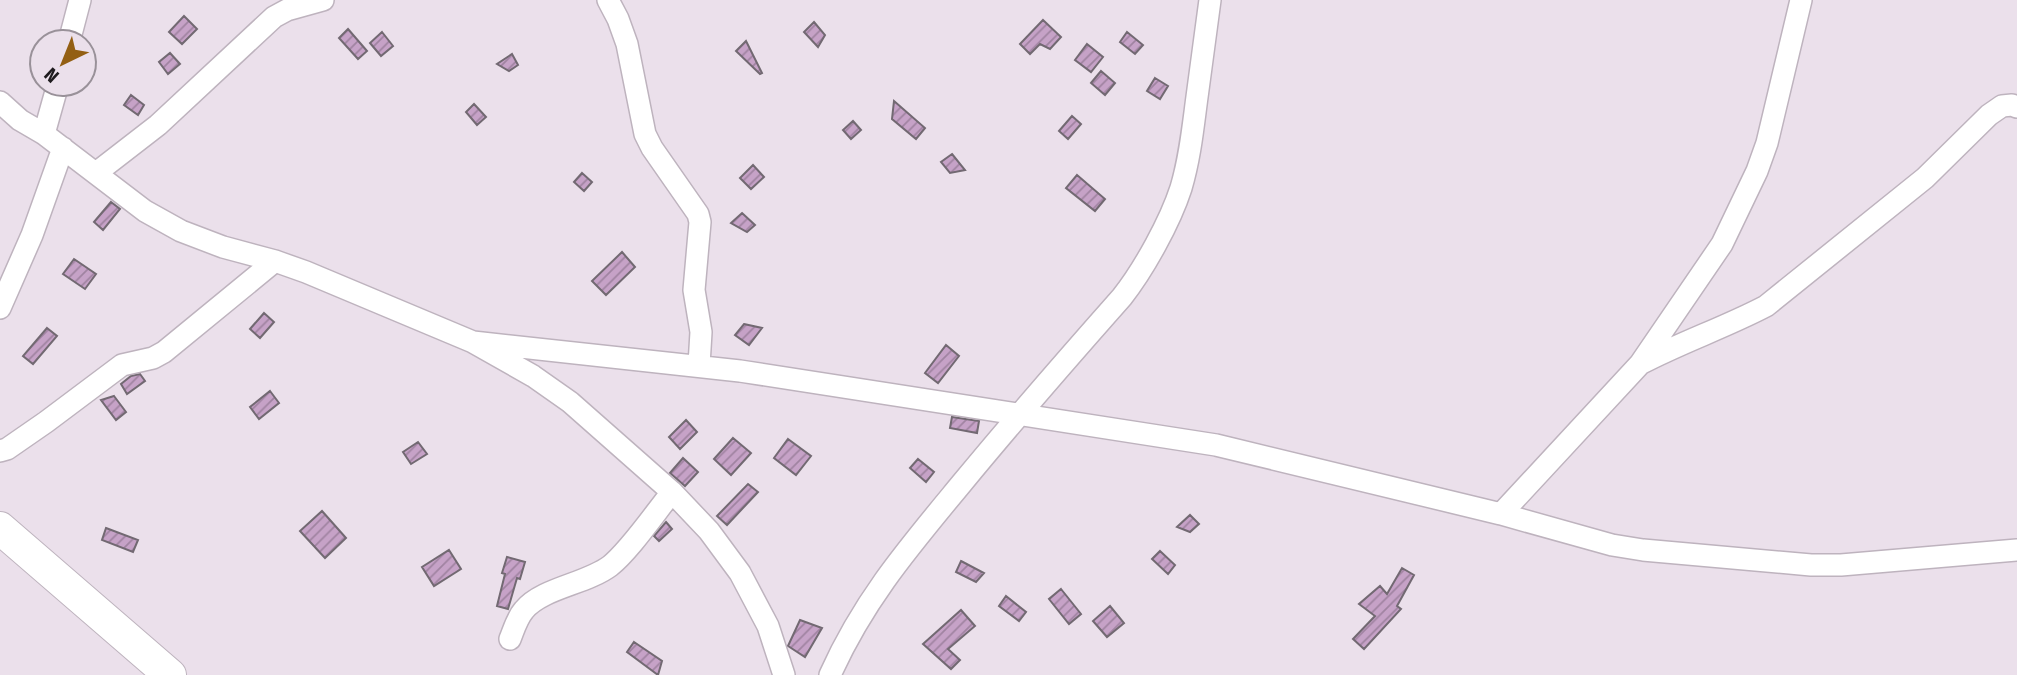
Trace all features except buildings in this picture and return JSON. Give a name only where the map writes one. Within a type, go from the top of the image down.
[{"type":"highway","points":[[0,528],[170,675]]},
{"type":"street","points":[[73,28],[80,0]]},
{"type":"street","points":[[96,173],[158,125],[274,18],[287,10],[323,0]]},
{"type":"street","points":[[608,0],[627,44],[645,134],[700,222],[694,290],[701,332],[699,365]]},
{"type":"street","points":[[830,675],[864,608],[894,565],[1135,280],[1181,188],[1190,151],[1210,0]]},
{"type":"street","points":[[1502,513],[1640,364],[1722,244],[1757,171],[1767,143],[1801,0]]},
{"type":"street","points":[[44,134],[54,98]]},
{"type":"street","points":[[0,102],[31,128],[44,134],[145,211],[181,231],[223,247],[306,272],[474,342],[533,376],[570,402],[672,492],[709,531],[740,573],[768,625],[784,675]]},
{"type":"street","points":[[1640,364],[1766,306],[1925,178],[1989,115],[2002,106],[2017,107]]},
{"type":"street","points":[[0,308],[32,234],[63,148]]},
{"type":"street","points":[[0,451],[46,422],[122,365],[153,358],[164,352],[275,261]]},
{"type":"street","points":[[474,342],[699,365],[1216,445],[1502,513],[1612,545],[1643,550],[1811,565],[1841,565],[2017,550]]},
{"type":"street","points":[[510,639],[523,610],[534,600],[597,574],[621,556],[672,492]]}]
